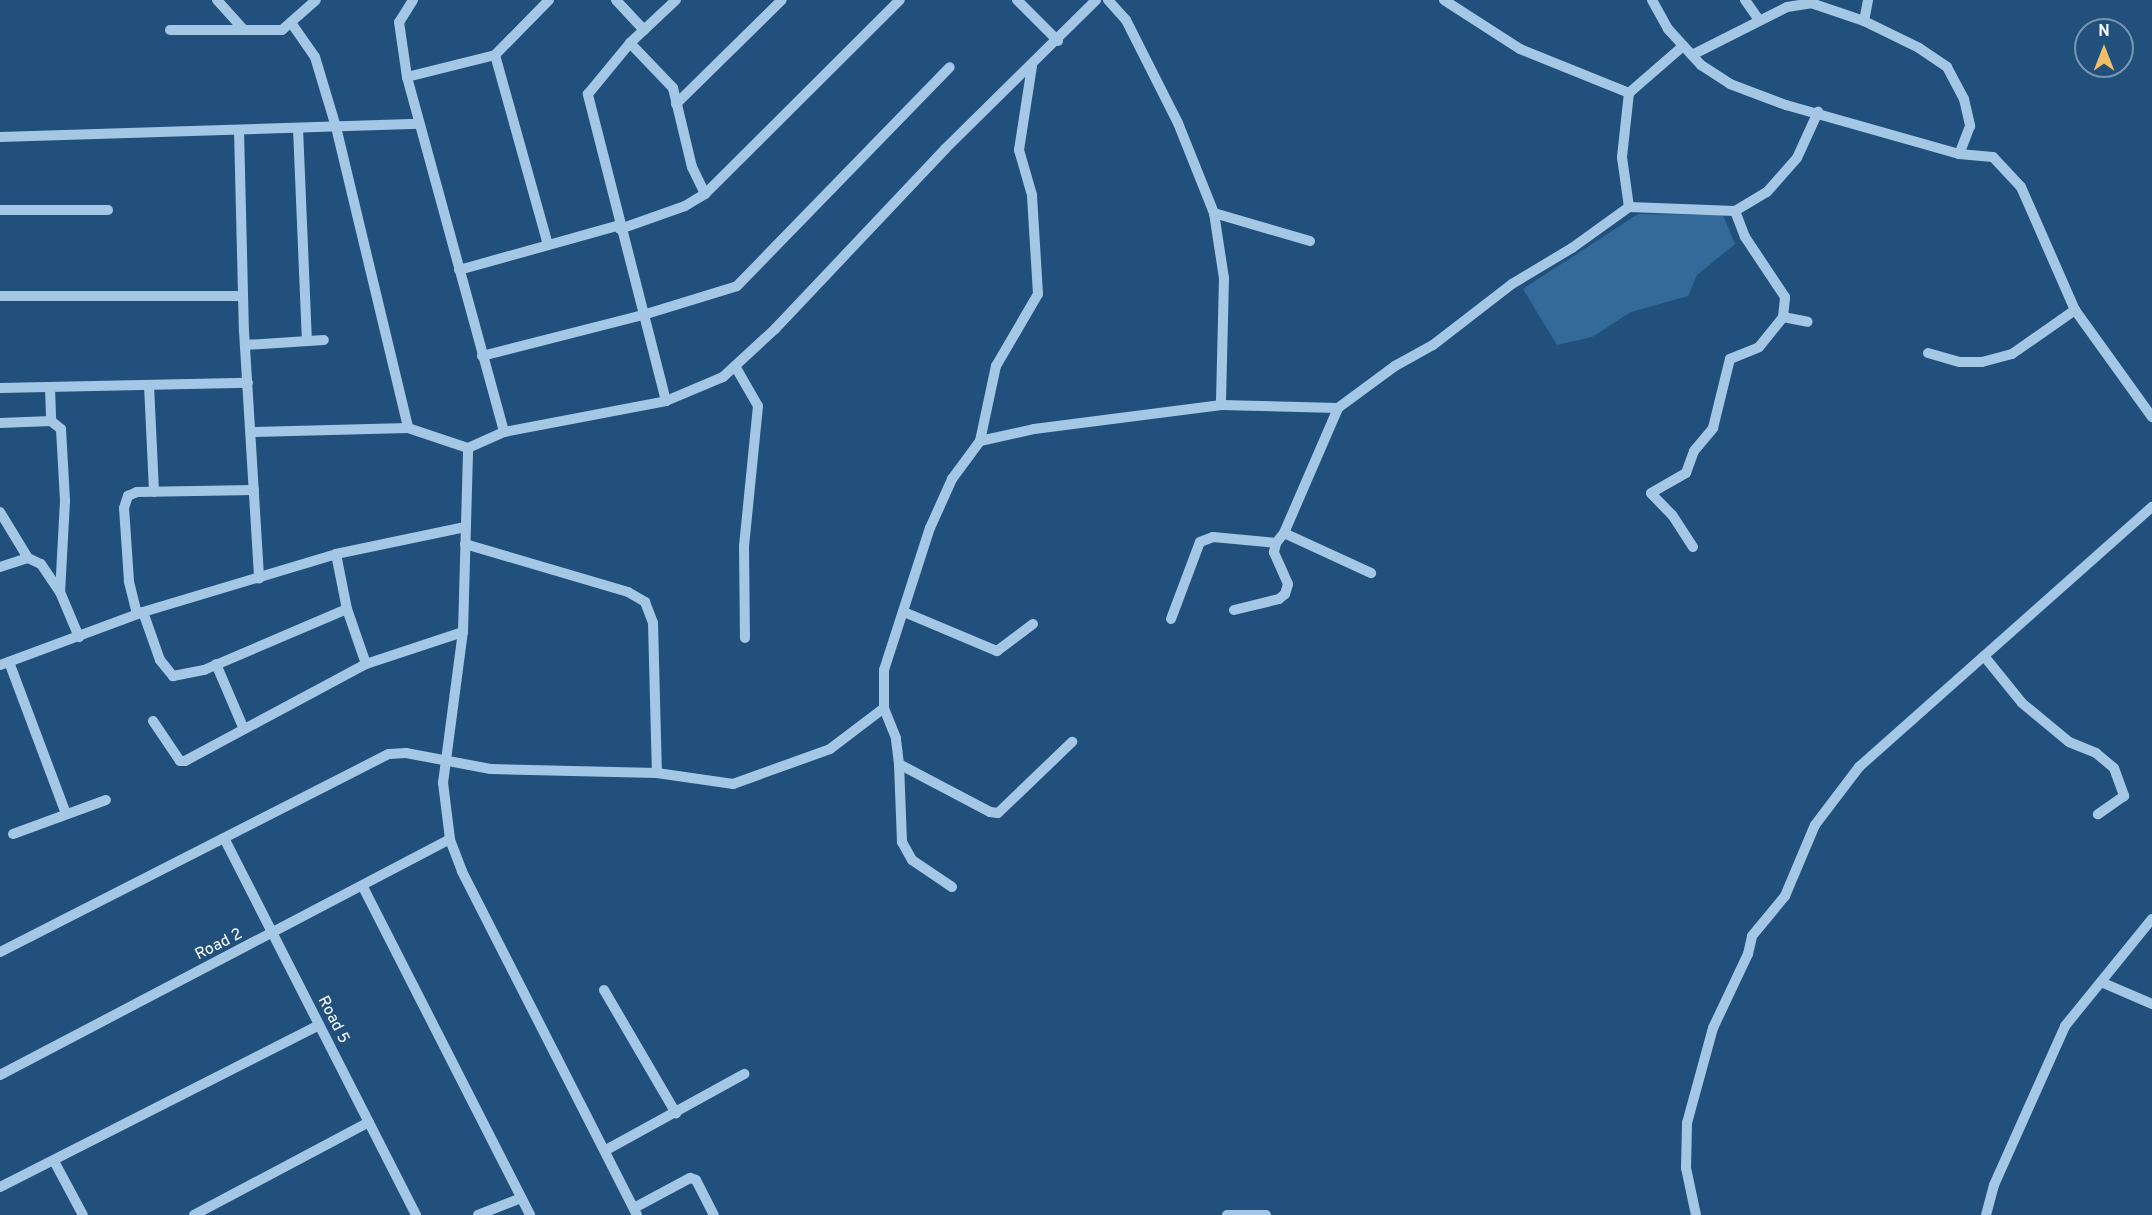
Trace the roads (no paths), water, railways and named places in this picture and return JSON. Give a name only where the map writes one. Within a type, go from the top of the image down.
[{"type":"street","points":[[217,0],[244,30]]},
{"type":"street","points":[[170,30],[282,30],[292,24],[316,0]]},
{"type":"street","points":[[413,0],[399,22],[407,77],[504,432]]},
{"type":"street","points":[[407,77],[495,55],[549,0]]},
{"type":"street","points":[[616,0],[644,30]]},
{"type":"street","points":[[666,401],[620,229],[588,94],[630,43],[676,0]]},
{"type":"street","points":[[676,104],[782,0]]},
{"type":"street","points":[[1017,0],[1058,41]]},
{"type":"street","points":[[252,432],[408,429],[468,448],[504,432],[666,401],[704,386],[735,366],[1096,0]]},
{"type":"street","points":[[1108,0],[1126,20],[1179,123],[1214,213],[1224,278],[1221,405]]},
{"type":"street","points":[[1443,0],[1520,49],[1629,93]]},
{"type":"street","points":[[1652,0],[1683,46],[1730,84],[1959,154],[1993,157],[2021,187],[2075,310],[2152,417]]},
{"type":"street","points":[[1745,0],[1759,20]]},
{"type":"street","points":[[1863,21],[1868,0]]},
{"type":"street","points":[[459,270],[617,226],[620,229],[685,206],[705,194],[894,2]]},
{"type":"street","points":[[1692,55],[1787,7],[1811,3],[1863,21],[1919,48],[1947,67],[1964,99],[1970,126],[1959,154]]},
{"type":"street","points":[[292,24],[315,57],[336,127],[408,429]]},
{"type":"street","points":[[630,43],[673,88],[692,167],[705,194]]},
{"type":"street","points":[[1629,207],[1622,167],[1629,93],[1683,46]]},
{"type":"street","points":[[495,55],[548,245]]},
{"type":"street","points":[[952,887],[905,852],[896,738],[884,708],[884,670],[934,518],[952,479],[980,441],[996,366],[1038,294],[1032,195],[1019,150],[1032,66]]},
{"type":"street","points":[[482,356],[643,315],[737,286],[950,67]]},
{"type":"street","points":[[1234,610],[1279,600],[1285,594],[1288,584],[1274,552],[1276,543],[1284,533],[1338,408],[1395,366],[1433,345],[1512,284],[1572,248],[1629,207],[1735,211],[1767,192],[1797,159],[1818,112]]},
{"type":"street","points":[[0,137],[419,124]]},
{"type":"street","points":[[298,128],[307,341]]},
{"type":"street","points":[[239,130],[242,296],[252,432],[259,579]]},
{"type":"street","points":[[0,210],[108,210]]},
{"type":"street","points":[[1693,547],[1672,515],[1651,494],[1686,473],[1694,451],[1713,428],[1730,359],[1759,347],[1783,317],[1785,297],[1745,237],[1735,211]]},
{"type":"street","points":[[1214,213],[1310,241]]},
{"type":"street","points":[[0,296],[242,296]]},
{"type":"street","points":[[1928,353],[1960,362],[1982,362],[2012,354],[2075,310]]},
{"type":"street","points":[[1783,317],[1808,321]]},
{"type":"street","points":[[245,345],[324,340]]},
{"type":"street","points":[[735,366],[758,406],[744,546],[745,638]]},
{"type":"street","points":[[0,388],[248,383]]},
{"type":"street","points":[[149,385],[154,492]]},
{"type":"street","points":[[51,387],[51,421],[64,437],[60,592]]},
{"type":"street","points":[[980,441],[1034,429],[1221,405],[1338,408]]},
{"type":"street","points":[[0,423],[51,421]]},
{"type":"street","points":[[468,448],[463,632],[443,783],[450,839],[462,871],[636,1211],[690,1178],[696,1180],[714,1215]]},
{"type":"street","points":[[254,490],[131,494],[124,508],[131,599],[140,613],[165,670],[173,676],[216,664],[347,609]]},
{"type":"street","points":[[1696,1215],[1686,1168],[1687,1123],[1713,1028],[1748,954],[1752,936],[1785,896],[1815,825],[1833,798],[1859,767],[2152,507]]},
{"type":"street","points":[[0,512],[28,558],[41,564],[60,592],[79,637]]},
{"type":"street","points":[[66,814],[5,664],[140,613],[336,554],[465,528]]},
{"type":"street","points":[[1284,533],[1371,573]]},
{"type":"street","points":[[1171,620],[1200,542],[1213,537],[1276,543]]},
{"type":"street","points":[[465,544],[628,592],[645,602],[653,623],[657,773]]},
{"type":"street","points":[[336,554],[347,609],[366,664]]},
{"type":"street","points":[[0,567],[28,558]]},
{"type":"street","points":[[904,612],[997,651],[1033,624]]},
{"type":"street","points":[[153,721],[181,762],[243,727],[366,664],[463,632]]},
{"type":"street","points":[[1984,656],[2022,703],[2069,742],[2096,753],[2114,768],[2124,796],[2098,814]]},
{"type":"street","points":[[216,664],[243,727]]},
{"type":"street","points":[[0,952],[389,754],[491,769],[657,773],[733,784],[830,749],[884,708]]},
{"type":"street","points":[[899,764],[990,813],[998,813],[1072,742]]},
{"type":"street","points":[[13,834],[106,800]]},
{"type":"street","name":"Road 5","points":[[224,838],[416,1215]]},
{"type":"street","name":"Road 2","points":[[0,1075],[363,887],[450,839]]},
{"type":"street","points":[[363,887],[530,1215]]},
{"type":"street","points":[[1986,1215],[1994,1185],[2065,1026],[2152,919]]},
{"type":"street","points":[[2101,982],[2152,1004]]},
{"type":"street","points":[[604,990],[676,1113]]},
{"type":"street","points":[[0,1187],[319,1024]]},
{"type":"street","points":[[606,1150],[744,1074]]},
{"type":"street","points":[[194,1215],[369,1122]]},
{"type":"street","points":[[54,1161],[83,1215]]},
{"type":"street","points":[[478,1215],[521,1198]]},
{"type":"street","points":[[1227,1215],[1266,1215]]}]
